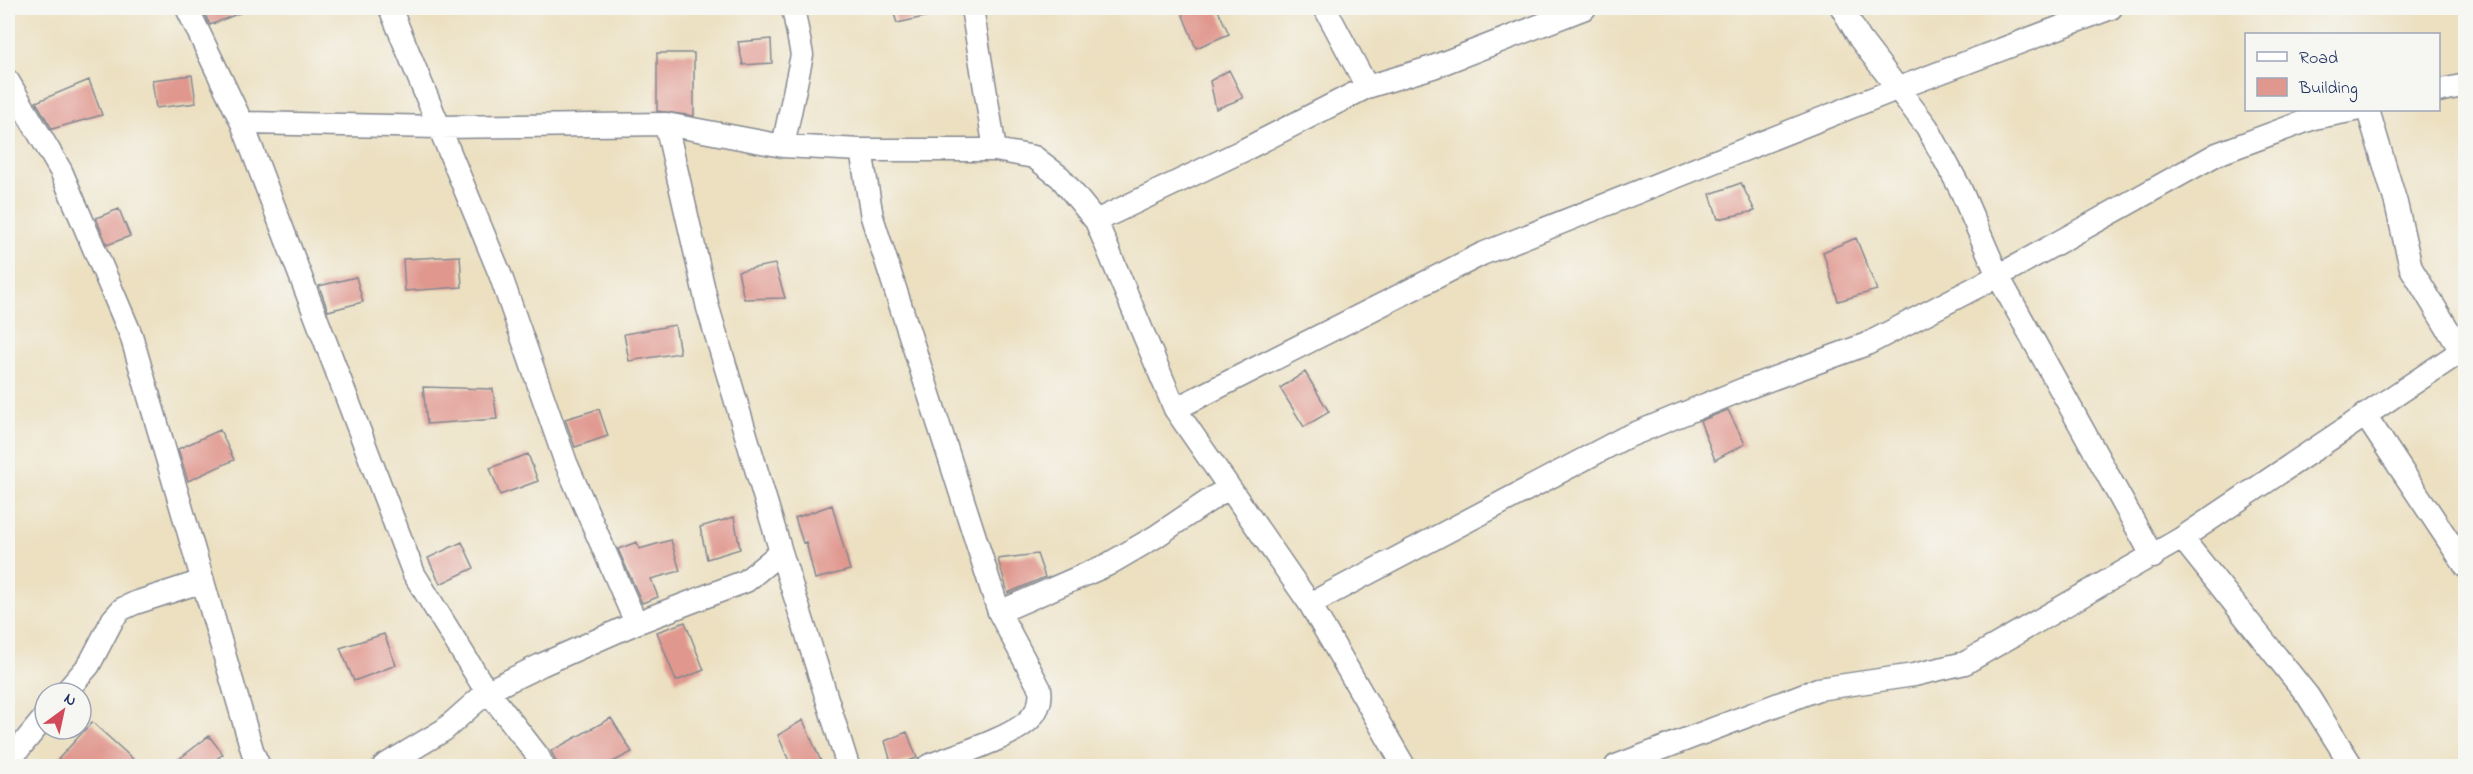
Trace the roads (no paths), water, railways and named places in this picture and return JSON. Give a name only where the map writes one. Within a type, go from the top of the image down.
[{"type":"street","points":[[187,8],[242,123],[414,574],[488,691],[538,756],[543,766]]},
{"type":"street","points":[[390,8],[500,274],[566,463],[636,623]]},
{"type":"street","points":[[783,146],[802,56],[793,8]]},
{"type":"street","points":[[972,8],[995,150]]},
{"type":"street","points":[[1325,8],[1367,87]]},
{"type":"street","points":[[1096,221],[1244,150],[1367,87],[1433,67],[1585,8]]},
{"type":"street","points":[[1842,8],[1860,39],[1899,88],[1926,127],[1960,188],[1998,276],[2152,556]]},
{"type":"street","points":[[1175,409],[1482,254],[1899,88],[2110,8]]},
{"type":"street","points":[[8,81],[61,171],[131,335],[253,753],[259,766]]},
{"type":"street","points":[[2440,91],[2466,85]]},
{"type":"street","points":[[1310,604],[1624,438],[1744,389],[1867,344],[1998,276],[2217,154],[2314,118],[2350,111]]},
{"type":"street","points":[[1616,766],[1818,689],[1914,675],[1965,663],[2182,538],[2463,349],[2411,268],[2396,203],[2368,111]]},
{"type":"street","points":[[242,123],[439,127],[666,123],[783,146],[861,150],[995,150],[1034,157],[1060,177],[1096,221],[1175,409],[1310,604],[1404,766]]},
{"type":"street","points":[[666,123],[708,308],[848,766]]},
{"type":"street","points":[[861,150],[872,217],[999,612],[1040,689],[1041,697],[1038,708],[1029,720],[1010,732],[928,766]]},
{"type":"street","points":[[2365,415],[2466,567]]},
{"type":"street","points":[[999,612],[1107,566],[1155,537],[1229,486]]},
{"type":"street","points":[[2182,538],[2308,696],[2352,766]]},
{"type":"street","points":[[384,766],[444,730],[488,691],[636,623],[746,581],[781,552]]},
{"type":"street","points":[[75,681],[89,665],[112,620],[122,609],[203,581]]},
{"type":"street","points":[[8,762],[33,732]]}]
